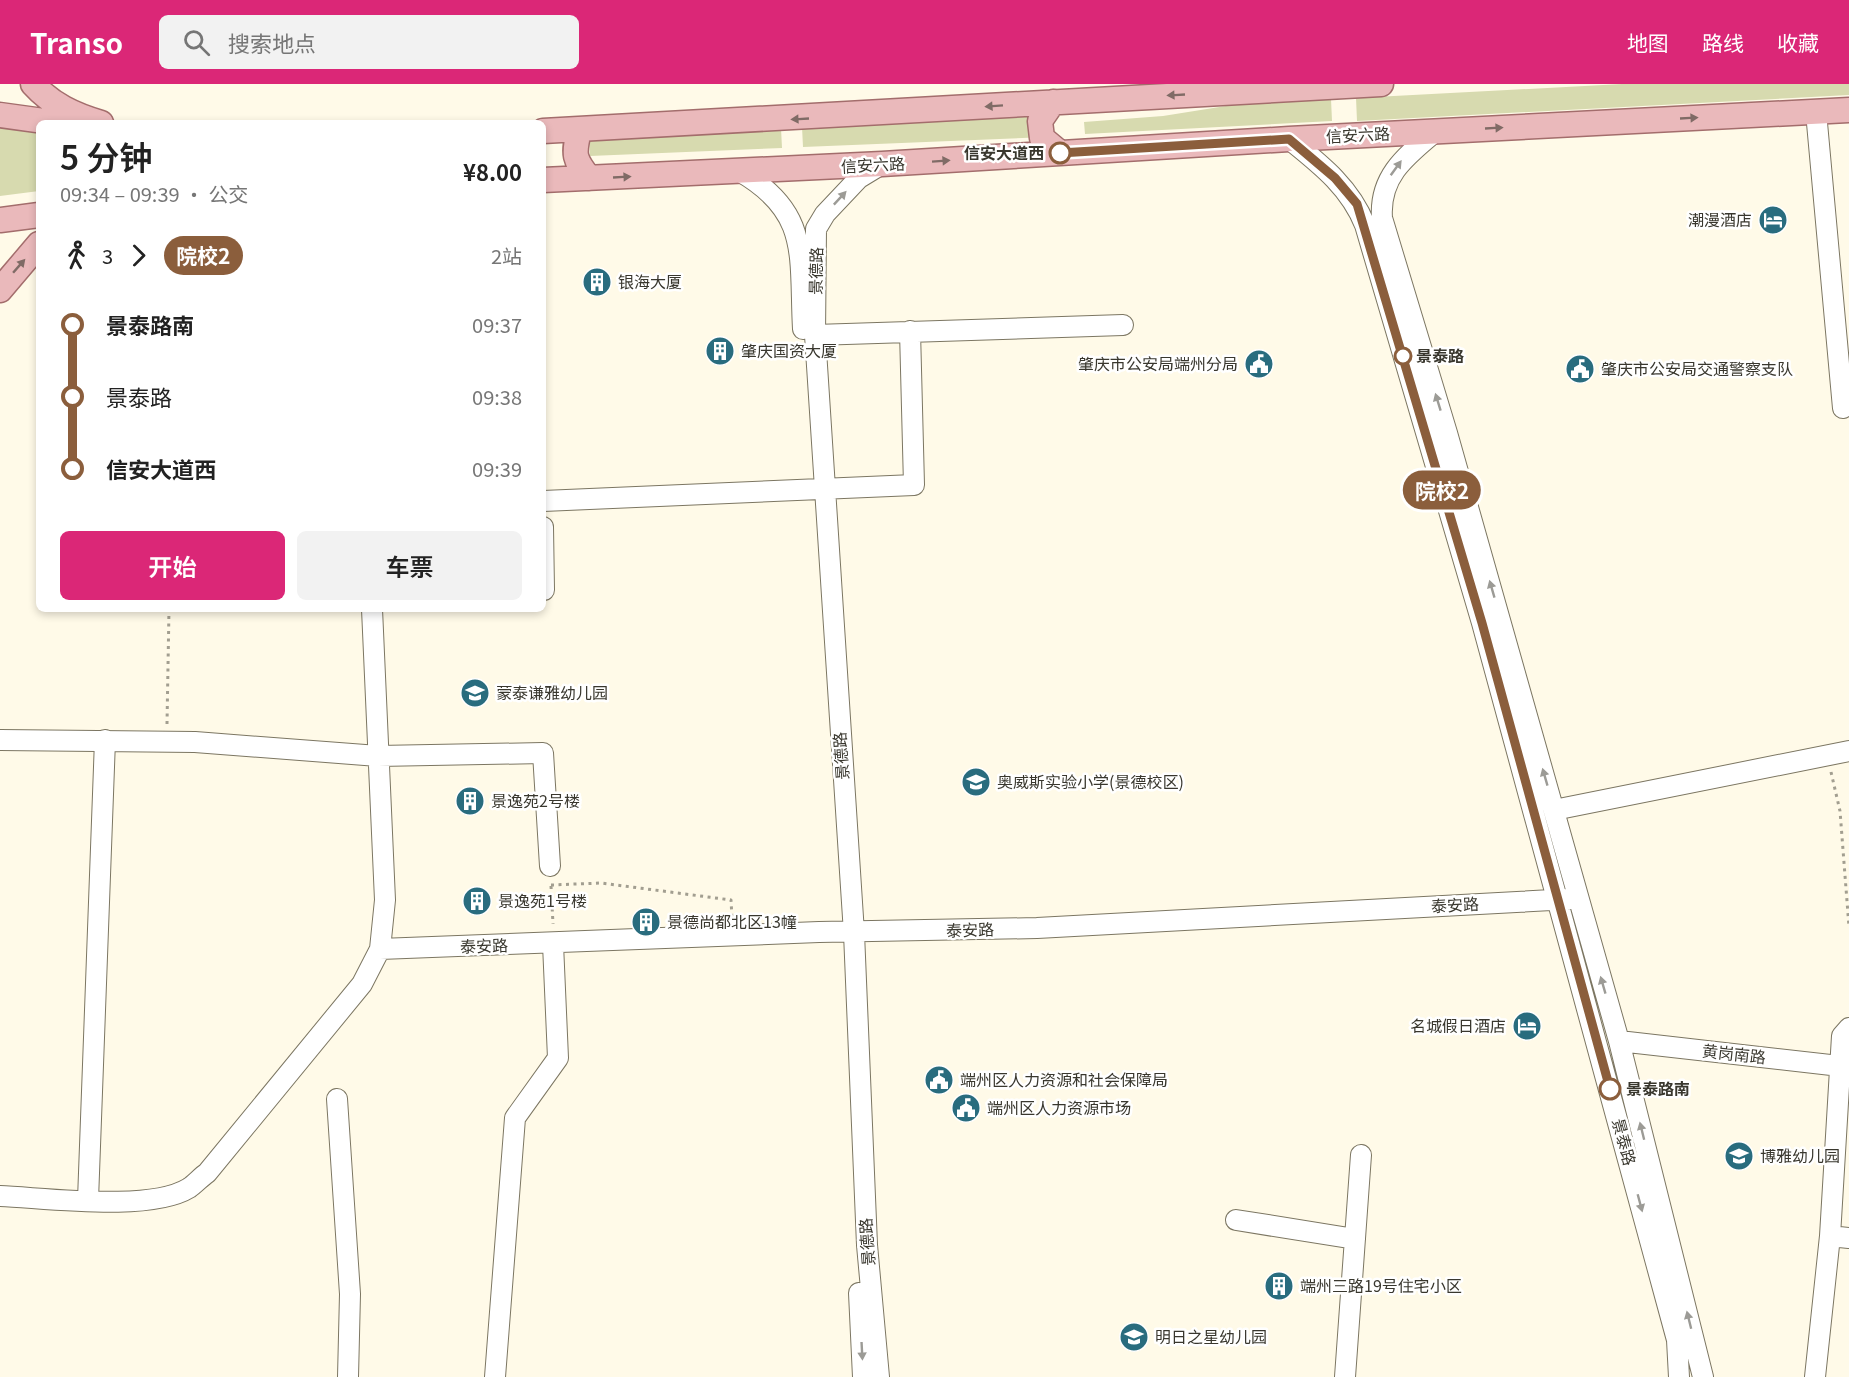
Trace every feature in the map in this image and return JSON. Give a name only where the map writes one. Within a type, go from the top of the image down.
[{"type":"main road","points":[[33,84],[54,104],[76,116],[90,120]]},
{"type":"main road","points":[[546,131],[579,131],[1381,84]]},
{"type":"main road","points":[[1053,102],[1040,121],[1042,138],[1060,153]]},
{"type":"main road","name":"信安六路","points":[[546,180],[882,164],[1289,139],[1849,110]]},
{"type":"main road","points":[[0,115],[36,120]]},
{"type":"main road","points":[[579,131],[575,146],[576,161],[589,178]]},
{"type":"main road","points":[[0,220],[36,215]]},
{"type":"main road","points":[[0,290],[36,248]]},
{"type":"street","points":[[1816,112],[1843,408]]},
{"type":"street","points":[[1436,131],[1396,164],[1386,183],[1381,202],[1382,218],[1619,1041],[1703,1377]]},
{"type":"street","name":"景泰路","points":[[1289,139],[1344,187],[1357,204],[1365,225],[1478,611],[1559,899],[1677,1340],[1679,1377]]},
{"type":"street","name":"景德路","points":[[818,488],[815,335],[816,229],[825,214],[859,178],[882,164]]},
{"type":"street","name":"景德路","points":[[739,171],[771,193],[790,215],[798,244],[818,488],[867,1245],[879,1377]]},
{"type":"street","points":[[815,335],[1123,325]]},
{"type":"street","points":[[546,501],[914,485],[910,331]]},
{"type":"street","points":[[0,1196],[144,1200],[171,1195],[189,1188],[207,1173],[362,984],[380,949],[386,900],[372,612]]},
{"type":"street","points":[[0,740],[167,742],[378,756],[543,753],[551,876]]},
{"type":"street","points":[[88,1200],[105,741]]},
{"type":"street","points":[[1554,810],[1849,751]]},
{"type":"street","name":"泰安路","points":[[380,949],[1037,928],[1579,898]]},
{"type":"street","name":"景德路","points":[[847,933],[863,1377]]},
{"type":"street","points":[[495,1377],[514,1118],[558,1058],[553,944]]},
{"type":"street","points":[[1815,1377],[1839,1237],[1844,1066],[1842,1036],[1849,1028]]},
{"type":"street","name":"黄岗南路","points":[[1619,1041],[1844,1066]]},
{"type":"street","points":[[337,1099],[350,1294],[348,1377]]},
{"type":"street","points":[[1345,1377],[1361,1155]]},
{"type":"street","points":[[1236,1220],[1355,1239]]},
{"type":"path","points":[[167,742],[169,612]]},
{"type":"path","points":[[1827,755],[1840,811],[1849,927]]},
{"type":"path","points":[[553,944],[551,876],[731,900],[732,936]]},
{"type":"green space","points":[[1622,84],[1849,84],[1849,95],[1357,121],[1356,98]]},
{"type":"green space","points":[[1331,99],[1332,121],[1085,134],[1084,122],[1163,116],[1232,105]]},
{"type":"green space","points":[[1046,116],[1047,137],[803,147],[802,127]]},
{"type":"green space","points":[[0,128],[36,133],[36,191],[0,196]]},
{"type":"green space","points":[[781,128],[782,148],[590,156],[589,135]]},
{"type":"bus line","name":"院校2","points":[[1060,153],[1289,139],[1335,178],[1357,204],[1482,623],[1610,1089]]},
{"type":"place","name":"信安大道西","points":[[1060,153]]},
{"type":"place","name":"潮漫酒店","points":[[1773,220]]},
{"type":"place","name":"银海大厦","points":[[597,282]]},
{"type":"place","name":"肇庆国资大厦","points":[[720,351]]},
{"type":"place","name":"景泰路","points":[[1403,356]]},
{"type":"place","name":"肇庆市公安局端州分局","points":[[1259,364]]},
{"type":"place","name":"肇庆市公安局交通警察支队","points":[[1580,369]]},
{"type":"place","name":"蒙泰谦雅幼儿园","points":[[475,693]]},
{"type":"place","name":"奥威斯实验小学(景德校区)","points":[[976,782]]},
{"type":"place","name":"景逸苑2号楼","points":[[470,801]]},
{"type":"place","name":"景逸苑1号楼","points":[[477,901]]},
{"type":"place","name":"景德尚都北区13幢","points":[[646,922]]},
{"type":"place","name":"名城假日酒店","points":[[1527,1026]]},
{"type":"place","name":"端州区人力资源和社会保障局","points":[[939,1080]]},
{"type":"place","name":"景泰路南","points":[[1610,1089]]},
{"type":"place","name":"端州区人力资源市场","points":[[966,1108]]},
{"type":"place","name":"博雅幼儿园","points":[[1739,1156]]},
{"type":"place","name":"端州三路19号住宅小区","points":[[1279,1286]]},
{"type":"place","name":"明日之星幼儿园","points":[[1134,1337]]}]
